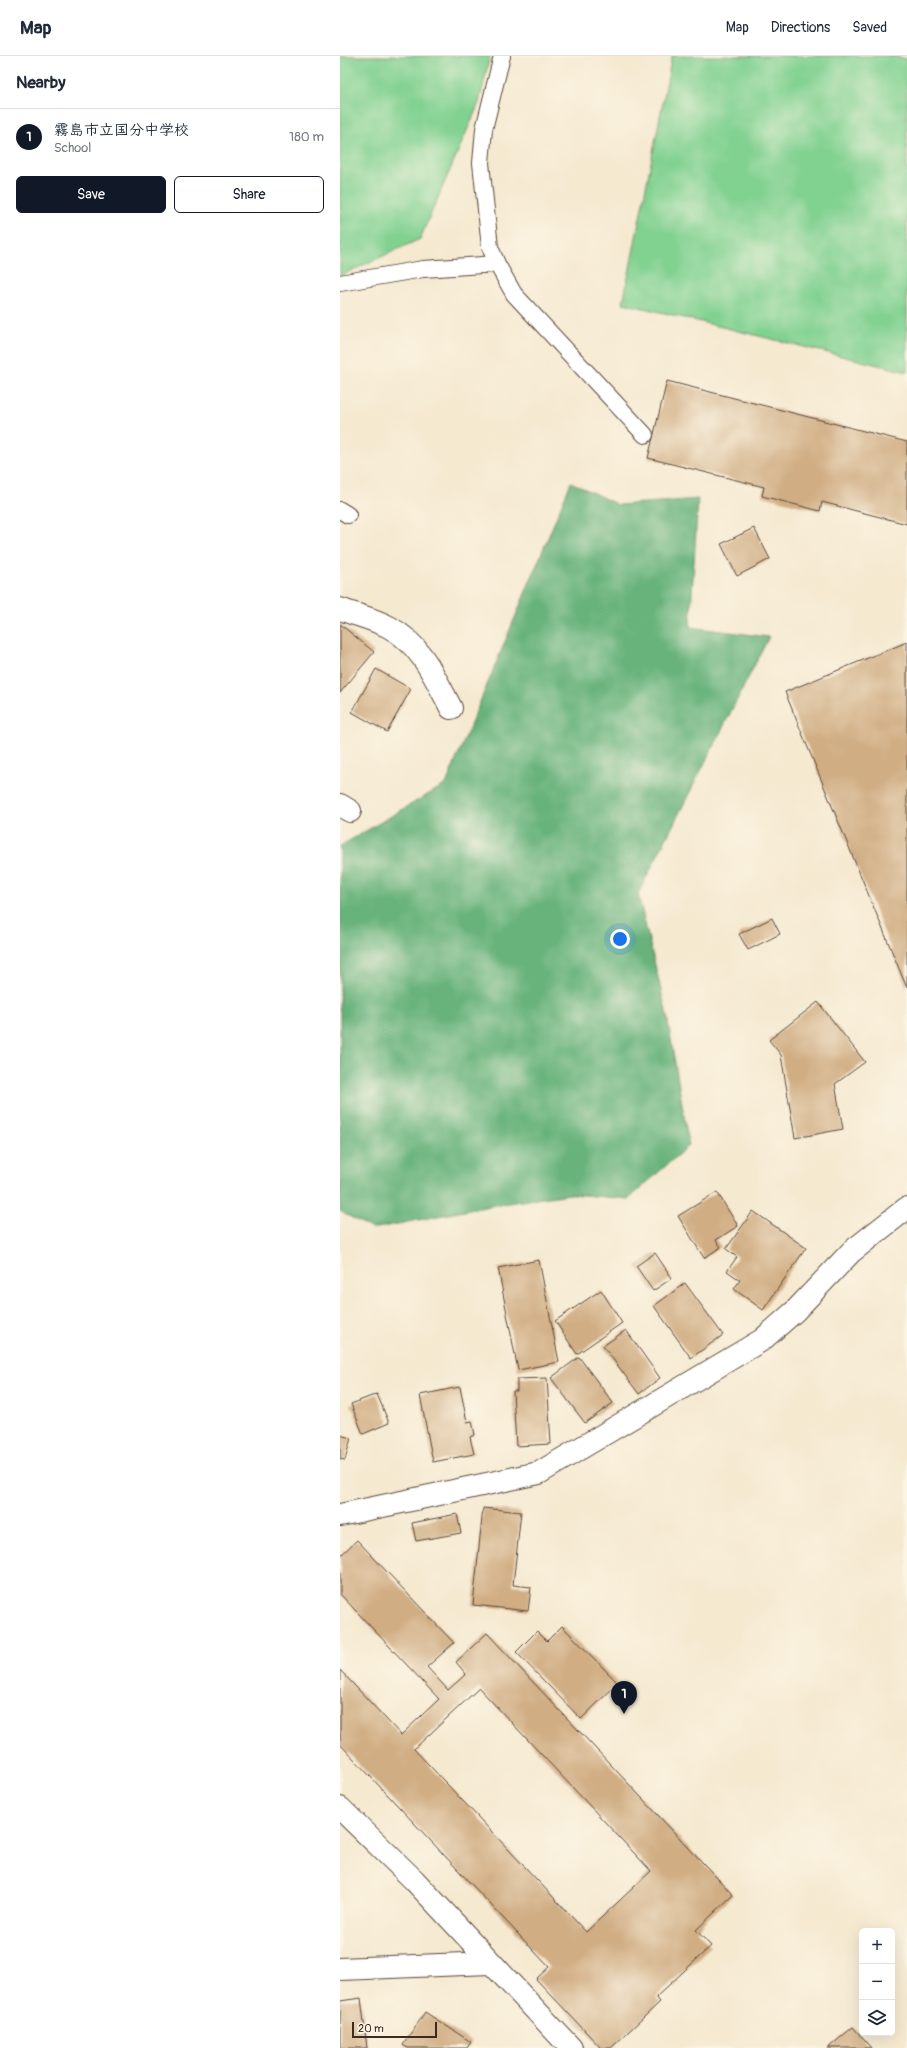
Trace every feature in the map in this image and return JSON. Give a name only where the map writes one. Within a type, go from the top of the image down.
[{"type":"street","points":[[340,609],[389,627],[414,644],[430,667],[451,708]]},
{"type":"street","points":[[340,1515],[539,1473],[762,1340],[795,1311],[851,1252],[907,1208]]},
{"type":"street","points":[[340,1808],[414,1880],[571,2048]]},
{"type":"street","points":[[340,1969],[490,1963]]},
{"type":"lane","points":[[502,56],[484,129],[481,163],[490,247],[497,264],[514,294],[526,309],[645,435]]},
{"type":"lane","points":[[340,283],[423,269],[497,264]]},
{"type":"green space","points":[[340,56],[490,56],[479,103],[420,239],[340,276]]},
{"type":"green space","points":[[672,56],[892,56],[907,59],[907,372],[623,303]]},
{"type":"green space","points":[[571,482],[618,505],[698,499],[690,627],[769,637],[638,894],[667,1015],[689,1145],[629,1199],[570,1194],[495,1205],[372,1229],[340,1211],[340,846],[446,784]]},
{"type":"building","points":[[667,381],[907,442],[907,524],[822,502],[820,511],[762,496],[764,487],[648,458]]},
{"type":"building","points":[[754,528],[770,559],[737,576],[721,544]]},
{"type":"building","points":[[340,624],[374,652],[340,693]]},
{"type":"building","points":[[907,642],[907,988],[785,692]]},
{"type":"building","points":[[376,669],[411,689],[387,732],[352,712]]},
{"type":"building","points":[[772,918],[780,934],[748,950],[739,934]]},
{"type":"building","points":[[818,1002],[865,1062],[835,1084],[843,1129],[795,1138],[781,1055],[769,1040]]},
{"type":"building","points":[[717,1192],[738,1226],[716,1240],[721,1247],[704,1258],[678,1216]]},
{"type":"building","points":[[753,1211],[806,1248],[763,1310],[734,1289],[740,1280],[727,1271],[737,1257],[726,1249]]},
{"type":"building","points":[[655,1253],[672,1278],[653,1291],[636,1266]]},
{"type":"building","points":[[539,1260],[559,1362],[518,1370],[498,1268]]},
{"type":"building","points":[[685,1283],[723,1335],[691,1358],[654,1306]]},
{"type":"building","points":[[601,1290],[622,1323],[577,1354],[555,1321]]},
{"type":"building","points":[[626,1330],[660,1378],[639,1394],[603,1346]]},
{"type":"building","points":[[579,1357],[613,1403],[585,1423],[551,1378]]},
{"type":"building","points":[[547,1378],[551,1444],[516,1446],[513,1391],[517,1391],[517,1379]]},
{"type":"building","points":[[460,1387],[467,1422],[472,1421],[475,1435],[470,1437],[474,1454],[433,1462],[420,1395]]},
{"type":"building","points":[[377,1394],[389,1423],[363,1434],[351,1404]]},
{"type":"building","points":[[340,1435],[351,1438],[345,1460],[340,1459]]},
{"type":"building","points":[[483,1508],[521,1512],[513,1585],[531,1587],[528,1611],[473,1605]]},
{"type":"building","points":[[457,1514],[461,1533],[416,1541],[412,1523]]},
{"type":"building","points":[[357,1540],[454,1643],[427,1667],[448,1690],[466,1674],[456,1662],[487,1633],[733,1895],[696,1930],[711,1946],[656,1997],[660,2002],[611,2048],[601,2048],[536,1979],[549,1967],[340,1744],[340,1670],[401,1735],[439,1699],[340,1594],[340,1556]],"holes":[[[479,1688],[651,1871],[586,1932],[414,1749]]]},
{"type":"building","points":[[562,1626],[618,1683],[581,1719],[516,1652],[537,1631],[547,1641]]},
{"type":"building","points":[[361,1998],[367,2048],[340,2048],[340,2001]]},
{"type":"building","points":[[425,2012],[471,2042],[467,2048],[408,2048],[403,2045]]},
{"type":"building","points":[[853,2027],[859,2036],[861,2036],[871,2048],[828,2048]]},
{"type":"place","name":"霧島市立国分中学校","points":[[624,1714]]}]
